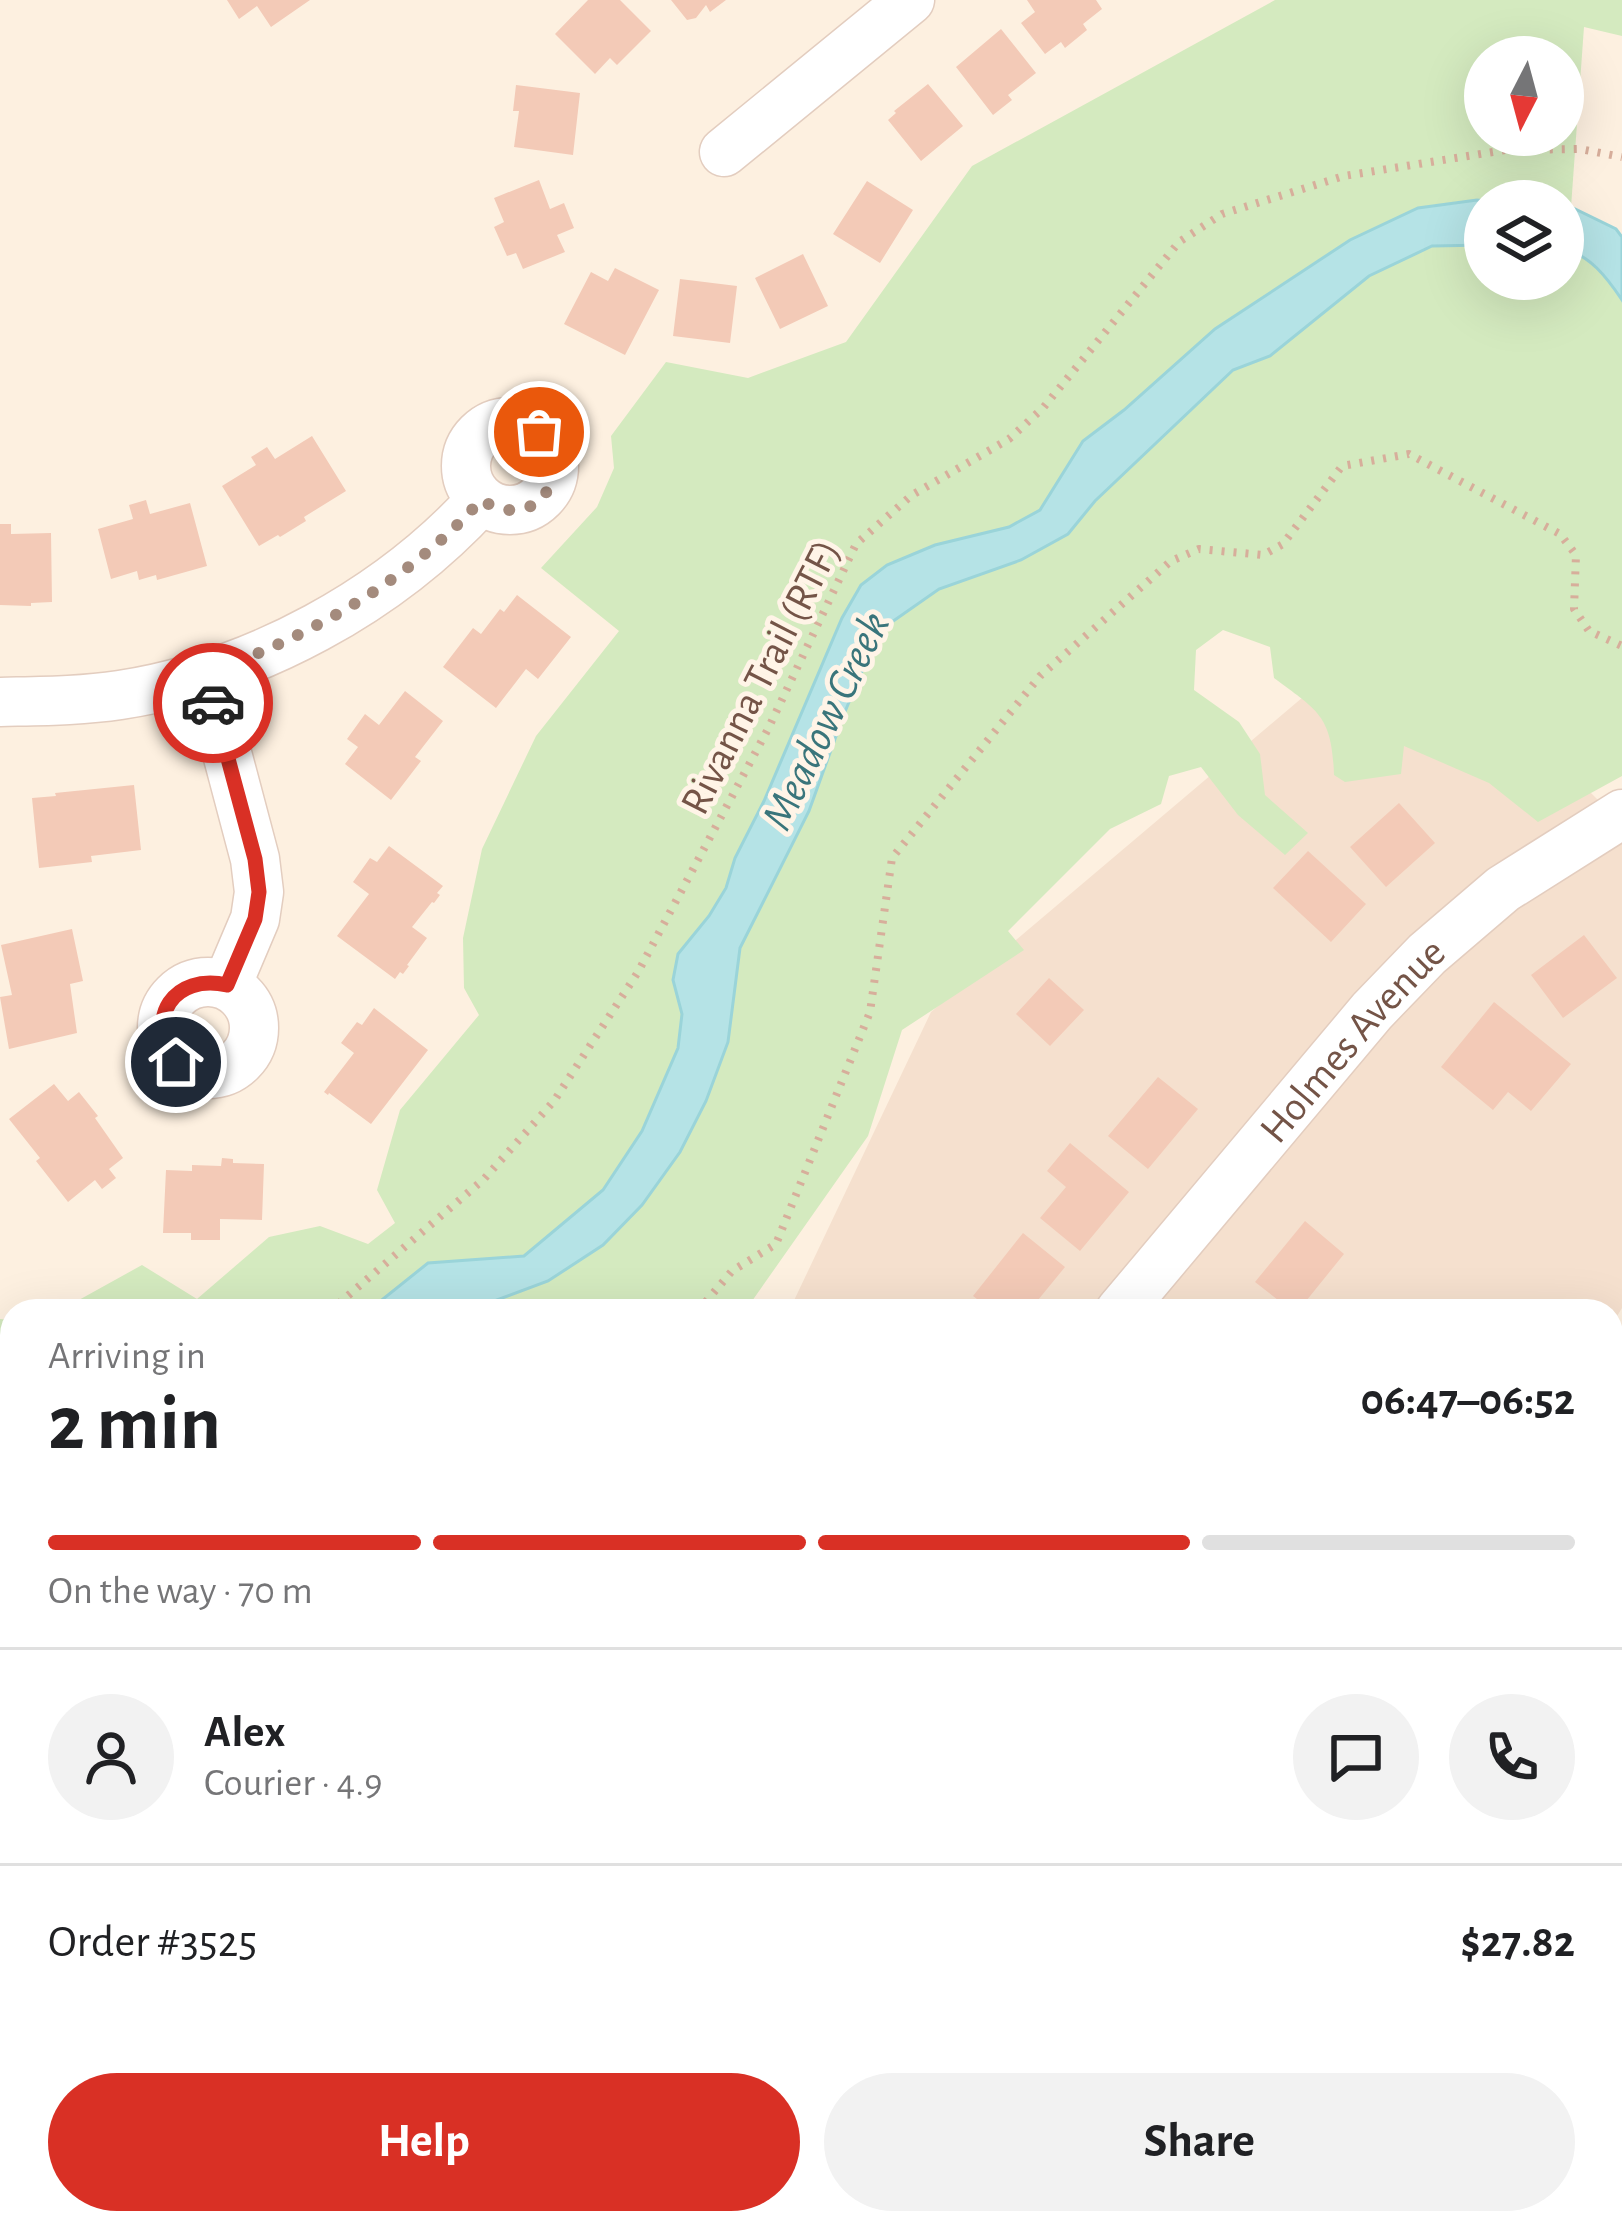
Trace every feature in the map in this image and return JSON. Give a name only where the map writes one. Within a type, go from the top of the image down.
[{"type":"street","points":[[724,152],[910,0]]},
{"type":"street","points":[[0,702],[125,694],[206,674],[270,650],[351,608],[412,565],[481,500]]},
{"type":"street","points":[[206,674],[255,859],[259,892],[255,919],[227,985]]},
{"type":"street","name":"Holmes Avenue","points":[[1130,1299],[1372,1011],[1427,954],[1503,890],[1622,814]]},
{"type":"path","name":"Rivanna Trail (RTF)","points":[[344,1299],[484,1179],[554,1101],[638,972],[768,729],[856,544],[912,495],[1009,439],[1043,408],[1179,242],[1222,214],[1344,176],[1505,150],[1580,149],[1622,157]]},
{"type":"path","points":[[708,1299],[732,1271],[776,1244],[870,1012],[892,858],[1040,676],[1171,561],[1199,549],[1263,555],[1282,544],[1342,466],[1409,454],[1560,534],[1576,555],[1574,609],[1589,632],[1622,646]]},
{"type":"shaded area","points":[[1407,609],[1622,824],[1622,1299],[795,1299],[931,1012]]},
{"type":"green space","points":[[1275,0],[1622,0],[1622,36],[1584,27],[1583,36],[1464,36],[1464,156],[1575,156],[1573,180],[1464,180],[1464,204],[1350,240],[1215,329],[1083,440],[1040,510],[1009,527],[935,545],[861,585],[735,858],[726,888],[673,980],[682,1014],[678,1048],[642,1131],[603,1190],[524,1256],[428,1263],[383,1299],[197,1299],[269,1237],[320,1226],[368,1244],[395,1223],[377,1190],[400,1110],[479,1015],[464,988],[463,938],[482,849],[536,736],[619,631],[541,568],[597,507],[614,468],[611,436],[666,362],[748,378],[846,342],[972,166]]},
{"type":"green space","points":[[1464,245],[1464,300],[1584,300],[1584,259],[1622,300],[1622,776],[1538,822],[1489,783],[1404,746],[1401,774],[1345,782],[1334,775],[1330,739],[1320,716],[1274,678],[1270,647],[1223,630],[1196,650],[1194,690],[1239,722],[1260,754],[1265,795],[1308,833],[1285,855],[1238,815],[1201,767],[1169,776],[1161,804],[1110,829],[1008,931],[1024,950],[902,1030],[868,1136],[753,1299],[496,1299],[680,1152],[728,1042],[740,948],[809,811],[879,631],[939,589],[1021,560],[1068,534],[1095,501],[1233,370],[1270,356],[1369,276],[1432,246]]},
{"type":"green space","points":[[142,1265],[197,1299],[81,1299]]},
{"type":"water","name":"Meadow Creek","points":[[1464,202],[1464,245],[1432,246],[1369,276],[1270,356],[1233,370],[1095,501],[1068,534],[1021,560],[939,589],[879,631],[809,811],[740,948],[728,1042],[706,1101],[680,1152],[642,1205],[603,1245],[548,1281],[499,1299],[383,1299],[428,1263],[524,1256],[603,1190],[642,1131],[678,1048],[682,1014],[673,980],[678,954],[726,888],[735,858],[861,585],[887,565],[935,545],[1009,527],[1040,510],[1083,441],[1215,329],[1350,240],[1418,208]]},
{"type":"water","points":[[1584,213],[1616,229],[1622,237],[1622,300],[1604,276],[1584,259]]},
{"type":"building","points":[[227,0],[310,0],[271,27],[257,6],[239,19]]},
{"type":"building","points":[[588,0],[620,0],[651,31],[617,65],[610,58],[595,74],[555,34]]},
{"type":"building","points":[[671,0],[726,0],[710,12],[706,5],[696,18],[687,20]]},
{"type":"building","points":[[1027,0],[1096,0],[1102,9],[1065,48],[1061,42],[1045,54],[1021,23],[1035,12]]},
{"type":"building","points":[[1001,29],[1036,73],[1008,95],[1012,100],[993,115],[956,67]]},
{"type":"building","points":[[928,84],[963,126],[921,161],[888,120]]},
{"type":"building","points":[[516,85],[580,93],[573,155],[514,147],[519,111],[513,111]]},
{"type":"building","points":[[539,180],[550,209],[564,203],[574,228],[557,235],[565,252],[523,269],[516,253],[507,256],[494,227],[504,222],[494,198]]},
{"type":"building","points":[[867,181],[913,210],[880,263],[833,234]]},
{"type":"building","points":[[803,254],[828,306],[780,329],[755,278]]},
{"type":"building","points":[[615,268],[659,290],[625,355],[564,324],[591,272],[608,281]]},
{"type":"building","points":[[680,279],[737,286],[730,343],[673,336]]},
{"type":"building","points":[[312,436],[346,491],[304,517],[306,521],[259,546],[222,486],[256,465],[251,457],[267,447],[275,459]]},
{"type":"building","points":[[146,500],[150,514],[190,503],[207,566],[157,580],[156,575],[139,580],[137,571],[111,579],[98,529],[133,519],[129,505]]},
{"type":"building","points":[[0,524],[11,524],[11,534],[51,533],[52,602],[0,605]]},
{"type":"building","points":[[517,595],[571,637],[538,679],[526,669],[496,708],[443,667],[473,628],[481,634]]},
{"type":"building","points":[[405,691],[443,721],[415,757],[421,761],[391,800],[345,764],[358,747],[347,739],[365,714],[379,725]]},
{"type":"building","points":[[134,785],[141,850],[39,868],[32,798]]},
{"type":"building","points":[[1399,803],[1435,843],[1386,887],[1350,847]]},
{"type":"building","points":[[389,846],[443,886],[412,927],[427,938],[395,979],[337,936],[369,894],[353,882],[370,858],[377,862]]},
{"type":"building","points":[[1308,851],[1366,904],[1331,942],[1273,888]]},
{"type":"building","points":[[72,929],[83,981],[70,984],[77,1033],[9,1049],[0,997],[12,995],[1,945]]},
{"type":"building","points":[[1584,935],[1617,978],[1563,1018],[1531,975]]},
{"type":"building","points":[[1049,978],[1084,1010],[1050,1046],[1016,1014]]},
{"type":"building","points":[[1494,1002],[1571,1064],[1531,1111],[1508,1092],[1493,1110],[1441,1067]]},
{"type":"building","points":[[374,1008],[428,1050],[371,1124],[324,1092],[354,1053],[341,1043]]},
{"type":"building","points":[[1158,1077],[1198,1109],[1148,1169],[1108,1136]]},
{"type":"building","points":[[54,1084],[68,1101],[79,1092],[123,1158],[109,1169],[116,1178],[102,1189],[95,1180],[68,1202],[9,1119]]},
{"type":"building","points":[[1070,1143],[1129,1192],[1080,1251],[1040,1218],[1066,1187],[1047,1171]]},
{"type":"building","points":[[222,1158],[264,1164],[262,1220],[220,1219],[220,1240],[163,1233],[166,1170],[221,1166]]},
{"type":"building","points":[[1305,1221],[1344,1254],[1308,1299],[1277,1299],[1255,1282]]},
{"type":"building","points":[[1023,1233],[1065,1267],[1039,1299],[973,1296]]},
{"type":"way so far","points":[[213,703],[206,674],[270,650],[351,608],[412,565],[481,500],[509,511],[538,500],[554,474],[549,444],[539,432]]},
{"type":"route","points":[[176,1062],[162,1033],[170,1002],[195,983],[227,985],[255,919],[259,892],[255,859],[213,703]]}]
